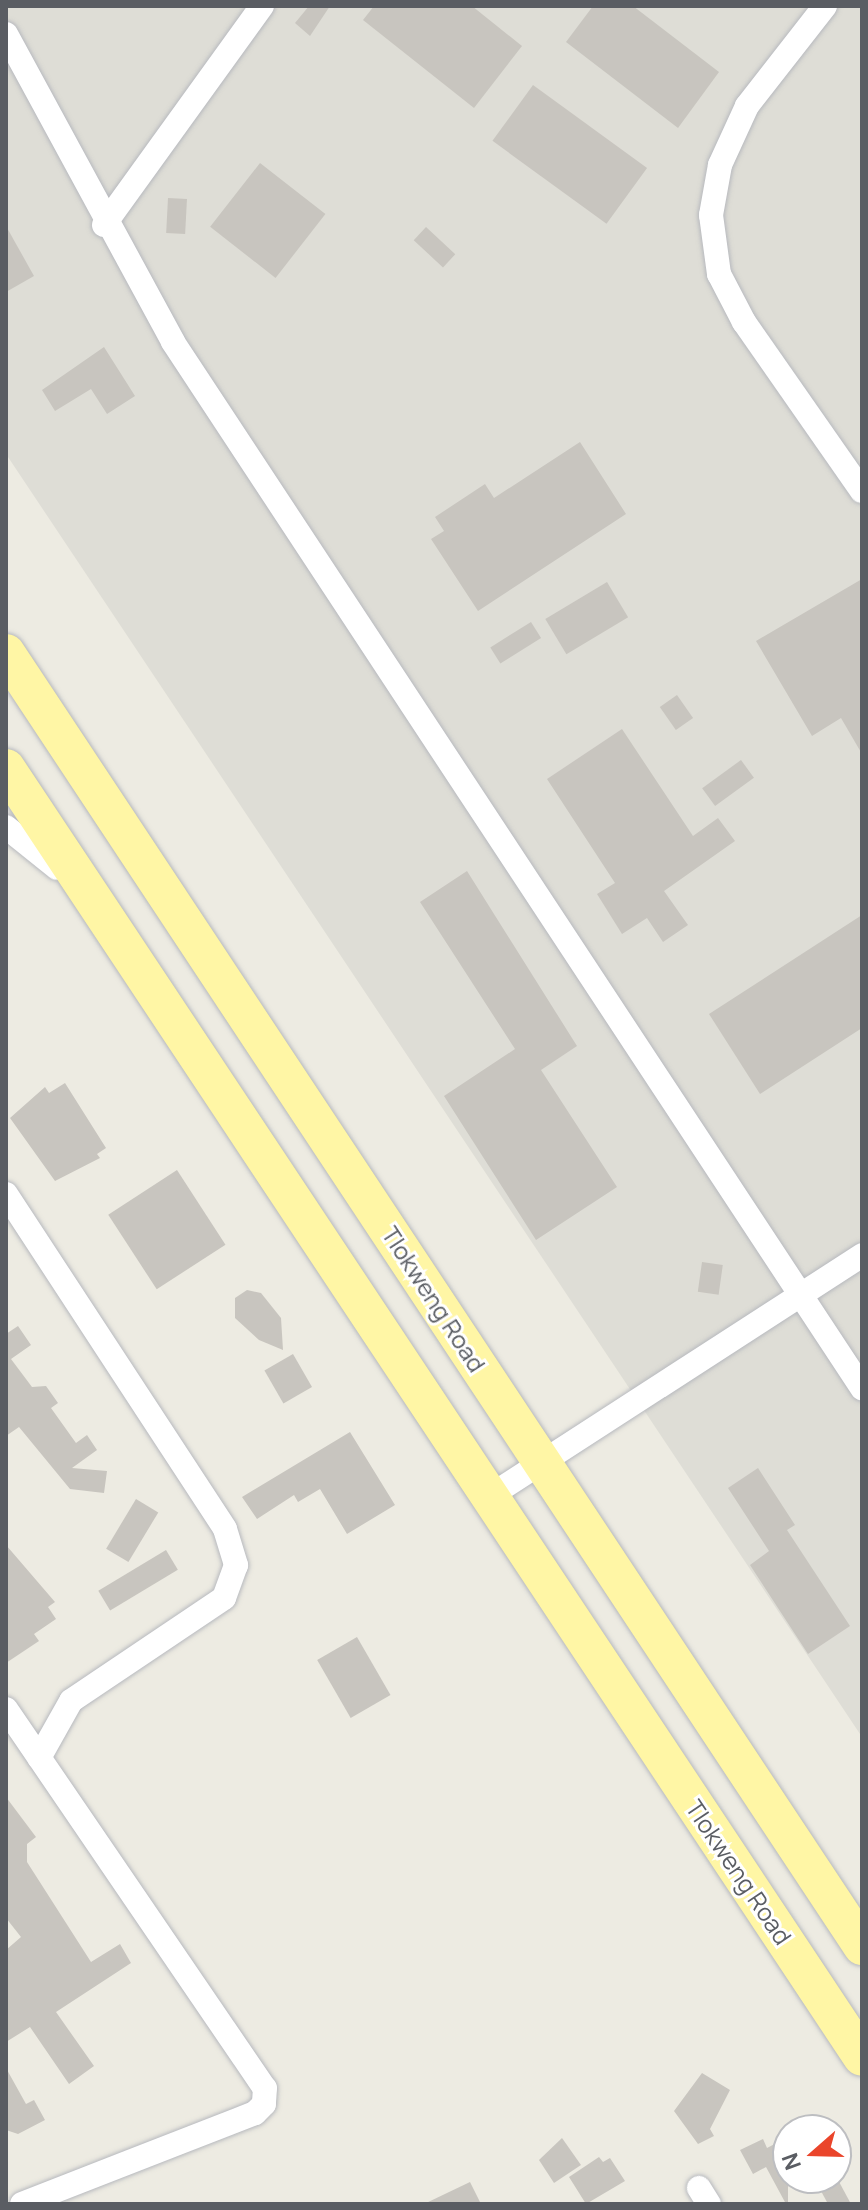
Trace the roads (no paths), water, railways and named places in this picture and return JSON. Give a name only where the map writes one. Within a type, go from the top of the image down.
[{"type":"main road","name":"Tlokweng Road","points":[[6,653],[862,1946]]},
{"type":"main road","name":"Tlokweng Road","points":[[6,768],[493,1494],[862,2057]]},
{"type":"street","points":[[104,225],[262,6]]},
{"type":"street","points":[[825,6],[747,106],[720,165],[711,215],[719,274],[744,322],[862,491]]},
{"type":"street","points":[[6,34],[104,225],[173,342],[803,1294],[862,1388]]},
{"type":"street","points":[[6,827],[53,862],[133,982],[224,1096]]},
{"type":"street","points":[[6,1194],[225,1529],[236,1565],[224,1598],[71,1701],[39,1758]]},
{"type":"street","points":[[493,1494],[862,1255]]},
{"type":"street","points":[[6,1709],[258,2075],[265,2098],[261,2109],[184,2145],[22,2204]]}]
